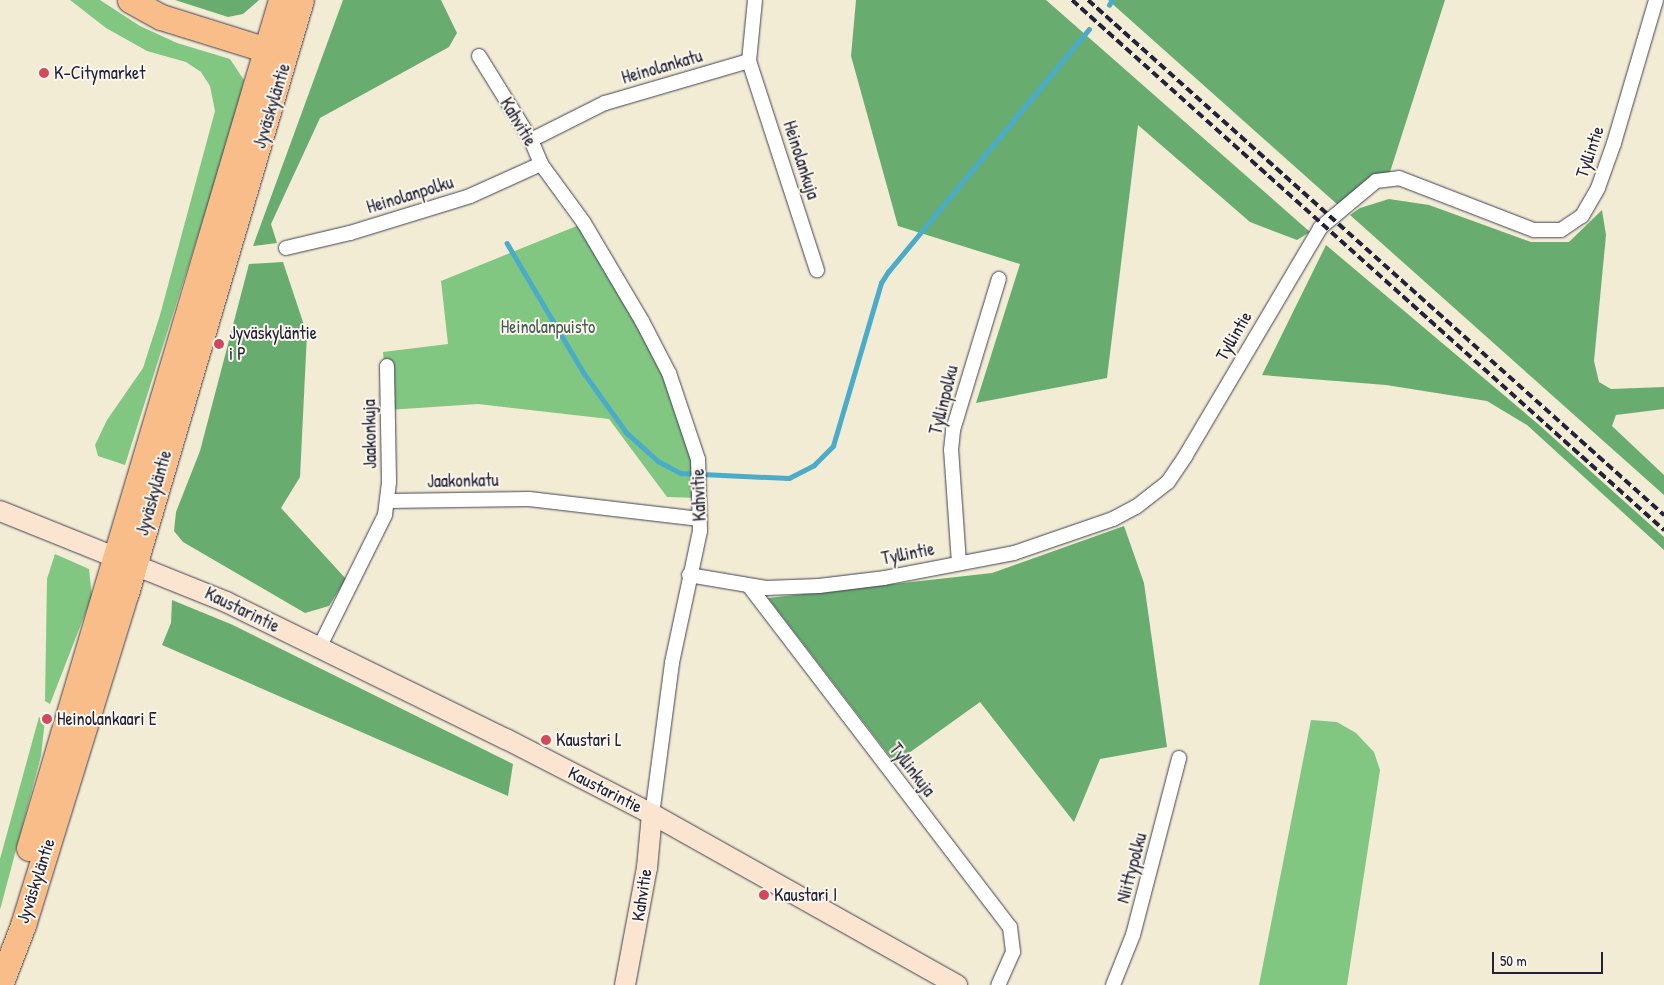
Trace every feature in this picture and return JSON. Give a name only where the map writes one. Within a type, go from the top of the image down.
[{"type":"highway","points":[[130,0],[162,17],[277,53]]},
{"type":"highway","name":"Jyväskyläntie","points":[[277,53],[281,0]]},
{"type":"highway","name":"Jyväskyläntie","points":[[0,958],[8,919],[124,559],[277,53],[301,0]]},
{"type":"highway","name":"Jyväskyläntie","points":[[0,985],[22,924],[124,559]]},
{"type":"street","points":[[749,61],[755,0]]},
{"type":"street","name":"Tyllintie","points":[[689,575],[749,586],[818,586],[1014,553],[1113,519],[1144,503],[1168,482],[1320,228],[1376,181],[1399,178],[1534,230],[1561,230],[1572,225],[1582,216],[1598,188],[1656,0]]},
{"type":"street","name":"Kahvitie","points":[[479,56],[531,140],[540,164],[584,223],[642,321],[668,373],[698,459],[700,519],[672,662],[652,814],[647,868],[625,985]]},
{"type":"street","name":"Heinolankatu","points":[[531,140],[605,103],[749,61]]},
{"type":"street","name":"Heinolankuja","points":[[749,61],[817,270]]},
{"type":"street","name":"Heinolanpolku","points":[[286,248],[350,233],[454,201],[540,164]]},
{"type":"street","name":"Tyllinpolku","points":[[959,563],[951,450],[953,430],[999,279]]},
{"type":"street","name":"Jaakonkuja","points":[[387,366],[388,501]]},
{"type":"street","name":"Jaakonkatu","points":[[388,501],[529,499],[700,519]]},
{"type":"street","points":[[319,648],[366,557],[388,501]]},
{"type":"street","name":"Kaustarintie","points":[[0,511],[124,559],[226,602],[319,648],[652,814],[957,985]]},
{"type":"street","name":"Tyllinkuja","points":[[749,586],[1010,927],[1012,952],[998,985]]},
{"type":"street","name":"Niittypolku","points":[[1113,985],[1133,935],[1179,758]]},
{"type":"green space","points":[[70,0],[100,0],[140,26],[177,43],[230,59],[244,80],[236,116],[125,465],[98,456],[95,445],[107,420],[143,368],[160,315],[215,111],[210,86],[201,72],[186,62],[147,51],[106,28]]},
{"type":"green space","points":[[175,0],[259,0],[243,14],[228,17]]},
{"type":"green space","points":[[343,0],[441,0],[457,33],[449,47],[320,118],[271,224],[277,243],[253,246]]},
{"type":"green space","points":[[856,0],[1046,0],[1310,232],[1297,240],[1250,222],[1138,125],[1107,378],[976,403],[1020,264],[898,226],[851,56]]},
{"type":"green space","points":[[1108,0],[1445,0],[1390,172],[1365,181],[1338,205]]},
{"type":"green space","points":[[1389,199],[1429,205],[1531,242],[1569,242],[1602,210],[1606,235],[1594,361],[1599,382],[1611,389],[1664,387],[1664,409],[1616,415],[1612,426],[1664,475],[1664,495],[1350,215],[1360,208]]},
{"type":"green space","name":"Heinolanpuisto","points":[[584,223],[669,373],[698,459],[700,498],[667,497],[609,419],[478,404],[388,410],[383,352],[448,344],[441,281]]},
{"type":"green space","points":[[1326,245],[1538,424],[1664,537],[1664,550],[1527,425],[1487,401],[1386,385],[1262,375]]},
{"type":"green space","points":[[283,262],[307,334],[300,477],[281,508],[346,579],[329,606],[305,613],[183,542],[174,531],[176,512],[200,451],[249,264]]},
{"type":"green space","points":[[1124,526],[1144,583],[1167,747],[1100,759],[1074,822],[980,702],[895,763],[768,598],[992,573]]},
{"type":"green space","points":[[55,554],[89,569],[92,596],[50,704],[45,701],[47,579]]},
{"type":"green space","points":[[172,600],[233,625],[513,764],[508,796],[162,645],[171,623]]},
{"type":"green space","points":[[39,717],[45,720],[41,756],[0,910],[0,859]]},
{"type":"green space","points":[[1311,720],[1337,722],[1356,733],[1374,752],[1380,770],[1347,985],[1259,985]]},
{"type":"waterway","points":[[1109,5],[1112,0]]},
{"type":"waterway","points":[[507,243],[584,373],[627,433],[658,461],[681,473],[789,478],[814,465],[833,446],[881,283],[888,272],[1089,29]]},
{"type":"railway","points":[[1072,0],[1664,530]]},
{"type":"railway","points":[[1088,0],[1664,515]]},
{"type":"place","name":"K-Citymarket","points":[[44,73]]},
{"type":"place","name":"Jyväskyläntie i P","points":[[219,344]]},
{"type":"place","name":"Heinolankaari E","points":[[47,719]]},
{"type":"place","name":"Kaustari L","points":[[546,740]]},
{"type":"place","name":"Kaustari I","points":[[764,895]]}]
